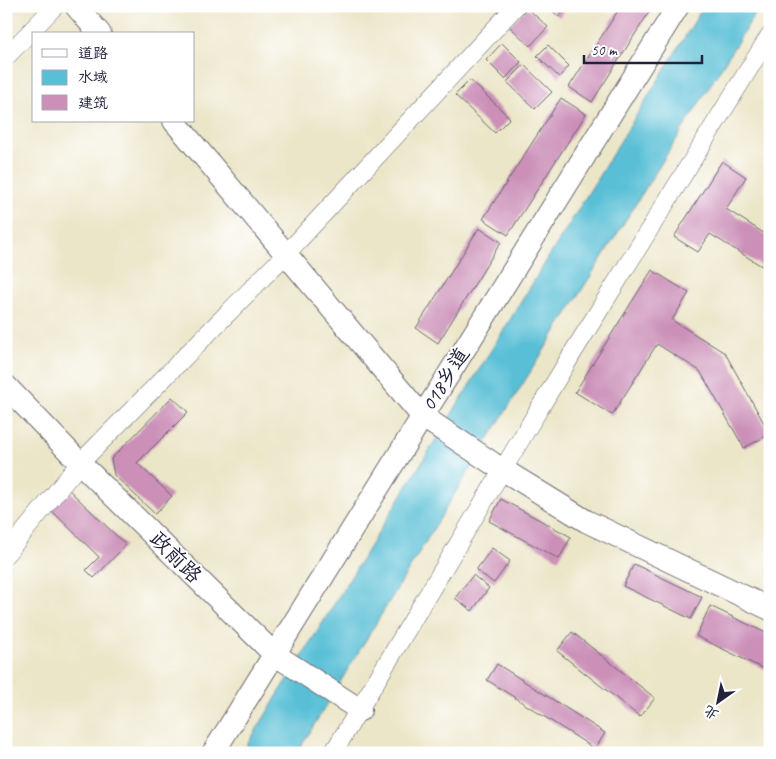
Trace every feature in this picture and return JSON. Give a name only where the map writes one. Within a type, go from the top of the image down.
[{"type":"street","points":[[6,57],[55,6]]},
{"type":"street","points":[[76,6],[98,32]]},
{"type":"street","points":[[6,554],[80,463],[286,254],[516,6]]},
{"type":"street","name":"018乡道","points":[[213,753],[283,659],[424,418],[678,6]]},
{"type":"street","points":[[332,753],[360,710],[498,466],[572,354],[770,35]]},
{"type":"street","points":[[175,122],[424,418],[586,521],[770,609]]},
{"type":"street","name":"政前路","points":[[6,386],[80,463],[283,659],[360,710]]},
{"type":"water","points":[[704,6],[760,6],[487,441],[297,753],[242,753]]},
{"type":"building","points":[[547,6],[565,6],[567,8],[559,17]]},
{"type":"building","points":[[621,6],[653,6],[592,102],[569,87]]},
{"type":"building","points":[[527,8],[548,27],[530,46],[509,26]]},
{"type":"building","points":[[502,43],[521,62],[505,79],[486,60]]},
{"type":"building","points":[[548,45],[569,66],[559,77],[537,56]]},
{"type":"building","points":[[524,65],[552,92],[535,109],[507,82]]},
{"type":"building","points":[[470,80],[510,118],[495,133],[455,95]]},
{"type":"building","points":[[561,98],[586,114],[508,235],[483,219]]},
{"type":"building","points":[[722,161],[746,177],[726,209],[770,237],[770,276],[765,268],[710,234],[698,252],[674,237]]},
{"type":"building","points":[[479,228],[501,242],[438,343],[416,328]]},
{"type":"building","points":[[652,270],[689,293],[672,320],[725,353],[770,434],[744,448],[700,371],[657,344],[612,415],[575,392]]},
{"type":"building","points":[[172,397],[188,412],[137,463],[172,496],[155,514],[114,475],[111,459]]},
{"type":"building","points":[[69,490],[126,545],[94,578],[86,570],[99,557],[50,509]]},
{"type":"building","points":[[501,499],[571,537],[559,559],[489,521]]},
{"type":"building","points":[[492,548],[510,561],[494,583],[476,570]]},
{"type":"building","points":[[634,564],[702,597],[691,619],[623,586]]},
{"type":"building","points":[[473,575],[489,588],[472,611],[455,598]]},
{"type":"building","points":[[710,606],[770,635],[770,657],[764,669],[696,636]]},
{"type":"building","points":[[572,632],[655,698],[640,717],[557,651]]},
{"type":"building","points":[[497,664],[605,733],[595,749],[487,680]]}]
